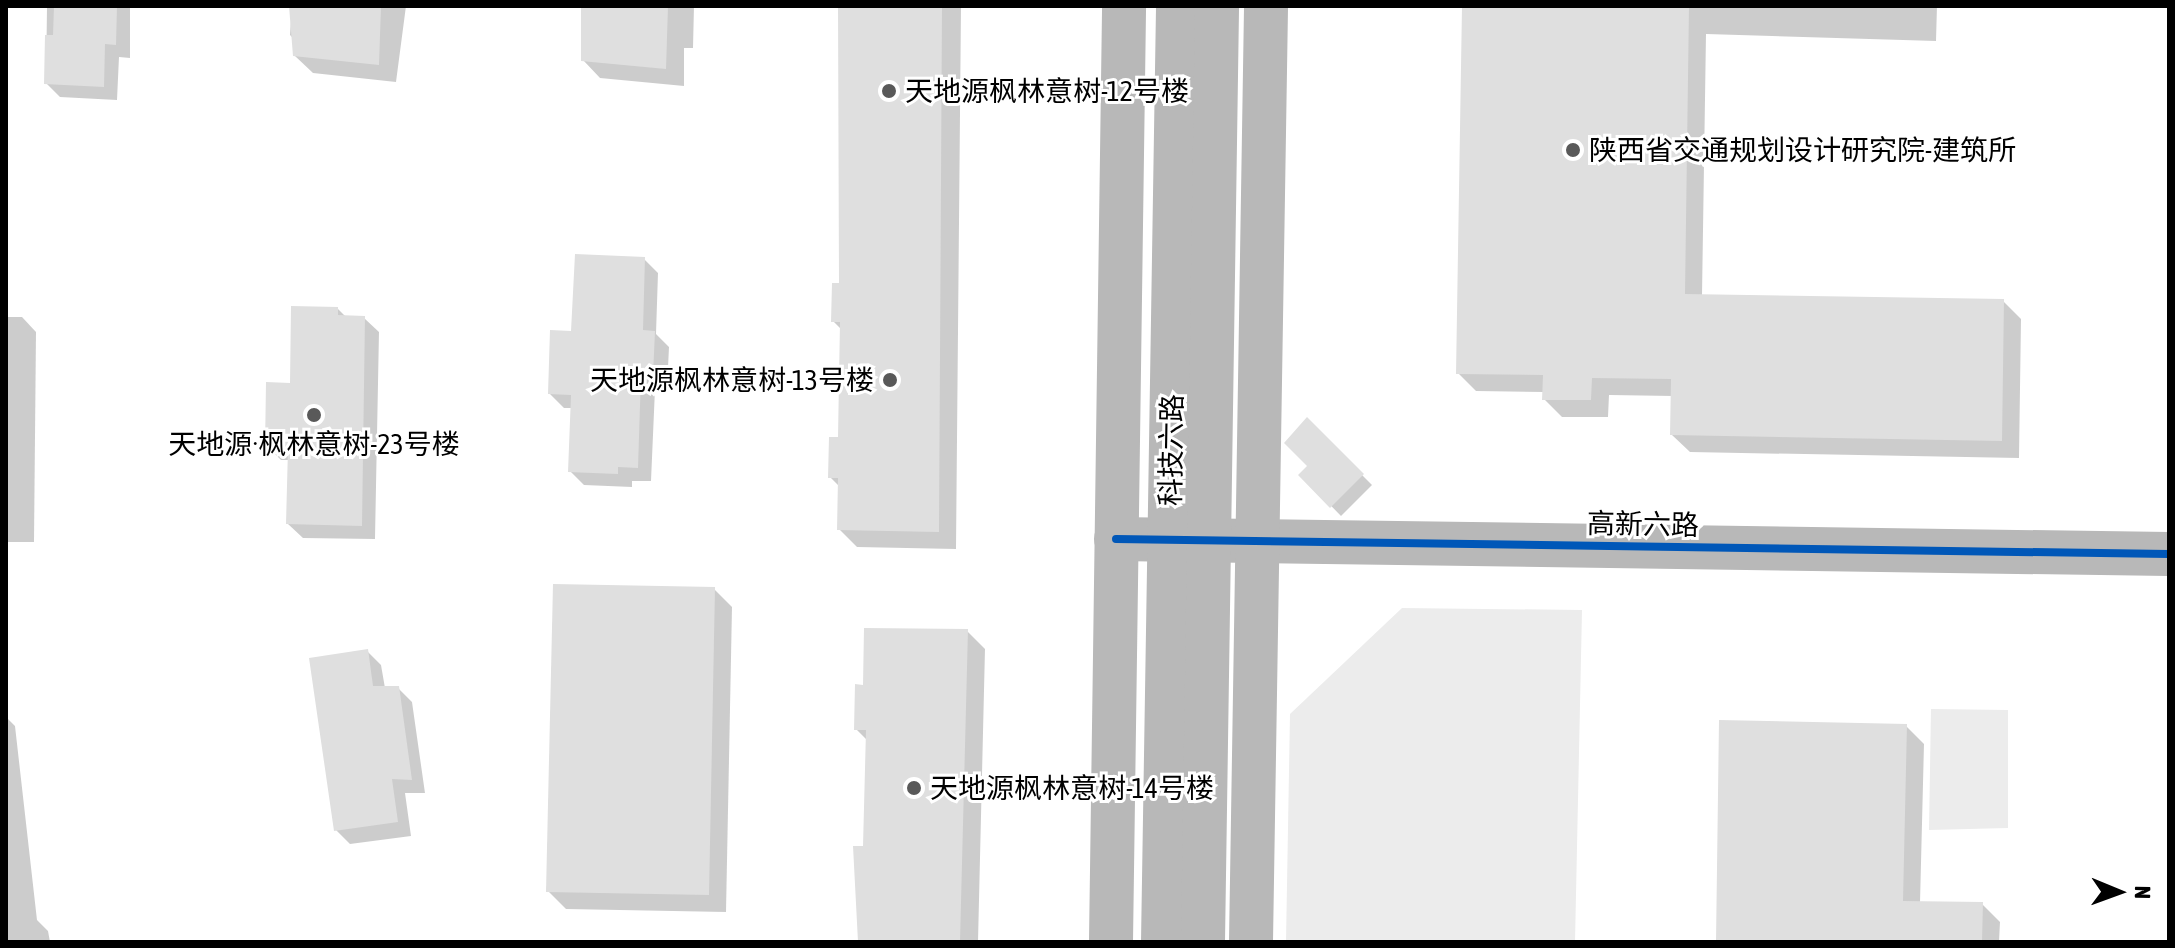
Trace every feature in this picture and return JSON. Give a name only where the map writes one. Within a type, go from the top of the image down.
[{"type":"main road","points":[[1111,942],[1124,6]]},
{"type":"main road","name":"科技六路","points":[[1178,6],[1189,540],[1203,942]]},
{"type":"main road","name":"科技六路","points":[[1163,942],[1189,540],[1217,6]]},
{"type":"main road","points":[[1251,942],[1266,6]]},
{"type":"main road","name":"高新六路","points":[[1116,539],[2169,554]]},
{"type":"shaded area","points":[[1402,608],[1582,610],[1575,942],[1286,942],[1290,714]]},
{"type":"shaded area","points":[[1931,709],[2008,710],[2008,828],[1929,830]]},
{"type":"building","points":[[54,6],[117,6],[116,45],[105,44],[104,87],[44,84],[45,35],[53,35]]},
{"type":"building","points":[[289,6],[381,6],[379,65],[293,56]]},
{"type":"building","points":[[581,6],[668,6],[666,69],[581,61]]},
{"type":"building","name":"天地源枫林意树-13号楼","points":[[838,6],[942,6],[939,532],[837,530],[838,478],[828,478],[829,437],[838,437],[840,322],[831,322],[832,283],[839,283]]},
{"type":"building","name":"陕西省交通规划设计研究院-建筑所","points":[[1462,6],[1689,6],[1685,294],[2004,299],[2002,441],[1670,435],[1671,379],[1592,378],[1591,400],[1542,400],[1543,375],[1456,374]]},
{"type":"building","points":[[575,254],[645,257],[643,330],[655,331],[653,376],[641,375],[638,468],[618,467],[618,474],[568,472],[571,395],[548,394],[550,330],[571,331]]},
{"type":"building","name":"天地源·枫林意树-23号楼","points":[[291,306],[338,307],[338,315],[365,316],[362,526],[286,524],[288,448],[265,447],[266,382],[290,383]]},
{"type":"building","points":[[1307,417],[1364,474],[1330,508],[1298,475],[1307,466],[1284,443]]},
{"type":"building","points":[[553,584],[715,587],[709,895],[546,892]]},
{"type":"building","name":"天地源枫林意树-14号楼","points":[[864,628],[968,629],[960,942],[858,942],[853,846],[863,846],[866,730],[854,730],[855,684],[863,685]]},
{"type":"building","points":[[368,649],[373,686],[399,686],[412,780],[392,779],[398,822],[334,831],[309,658]]},
{"type":"building","points":[[1719,720],[1907,724],[1903,901],[1983,902],[1982,942],[1716,942]]},
{"type":"cycle path","points":[[1116,539],[2169,554]]},
{"type":"place","name":"天地源枫林意树-12号楼","points":[[889,91]]},
{"type":"place","name":"陕西省交通规划设计研究院-建筑所","points":[[1573,150]]},
{"type":"place","name":"天地源枫林意树-13号楼","points":[[890,380]]},
{"type":"place","name":"天地源·枫林意树-23号楼","points":[[314,415]]},
{"type":"place","name":"天地源枫林意树-14号楼","points":[[914,788]]}]
